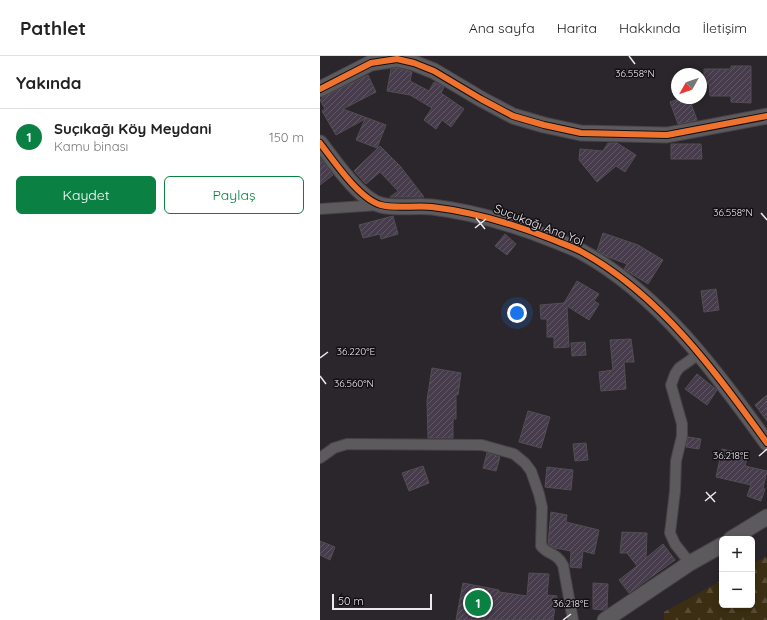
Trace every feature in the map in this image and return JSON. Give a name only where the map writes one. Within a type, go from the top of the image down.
[{"type":"street","points":[[320,89],[370,62],[397,59],[414,62],[434,71],[480,99],[513,116],[544,125],[581,133],[667,135],[767,116]]},
{"type":"street","points":[[320,143],[354,185],[368,197],[381,205]]},
{"type":"street","points":[[320,209],[381,205]]},
{"type":"street","name":"Suçukağı Ana Yol","points":[[381,205],[431,207],[480,214],[536,232],[581,251],[608,268],[666,316],[736,399],[767,443]]},
{"type":"street","points":[[690,563],[675,544],[670,533],[675,491],[676,461],[682,436],[682,424],[671,385],[679,368],[699,354]]},
{"type":"street","points":[[320,458],[334,448],[347,444],[482,445],[514,454],[525,463],[531,471],[542,507],[541,546],[547,552],[559,557],[563,565],[573,620]]},
{"type":"street","points":[[736,536],[767,517]]},
{"type":"street","points":[[605,620],[690,563],[719,546]]},
{"type":"green space","points":[[767,557],[767,620],[664,620],[664,612],[719,582],[719,608],[755,608],[755,562]]},
{"type":"building","points":[[731,66],[751,66],[751,103],[731,102],[731,96],[710,96],[709,84],[707,84],[707,69],[731,69]]},
{"type":"building","points":[[397,68],[412,72],[410,81],[429,91],[434,82],[444,87],[441,93],[464,109],[451,127],[442,120],[436,129],[424,120],[432,108],[410,95],[387,91],[391,69]]},
{"type":"building","points":[[368,75],[376,92],[343,109],[386,125],[377,148],[356,140],[365,119],[336,135],[322,111],[325,109],[320,100],[323,97]]},
{"type":"building","points":[[670,102],[671,104],[691,104],[697,120],[678,124]]},
{"type":"building","points":[[608,143],[617,143],[636,155],[625,172],[616,166],[597,182],[579,160],[580,149],[603,151]]},
{"type":"building","points":[[671,144],[701,144],[702,159],[671,159]]},
{"type":"building","points":[[380,146],[400,166],[424,197],[390,197],[398,191],[380,172],[366,184],[354,171]]},
{"type":"building","points":[[320,158],[333,175],[320,185]]},
{"type":"building","points":[[393,216],[398,234],[381,239],[380,234],[363,238],[359,225]]},
{"type":"building","points":[[603,233],[638,245],[663,260],[648,284],[624,269],[627,264],[597,251]]},
{"type":"building","points":[[505,234],[516,244],[507,255],[495,246]]},
{"type":"building","points":[[577,281],[599,294],[594,301],[599,304],[589,320],[567,306],[569,347],[554,348],[554,337],[547,337],[547,319],[541,319],[540,305],[564,303]]},
{"type":"building","points":[[716,289],[719,310],[704,312],[701,291]]},
{"type":"building","points":[[631,339],[634,362],[624,362],[626,389],[601,391],[599,372],[613,370],[610,340]]},
{"type":"building","points":[[585,342],[586,355],[572,356],[571,343]]},
{"type":"building","points":[[432,368],[461,373],[458,395],[456,394],[456,419],[453,419],[453,438],[428,438],[427,400]]},
{"type":"building","points":[[697,374],[717,390],[707,405],[685,389]]},
{"type":"building","points":[[767,395],[767,421],[755,405]]},
{"type":"building","points":[[528,411],[550,417],[541,448],[519,442]]},
{"type":"building","points":[[688,437],[701,439],[699,449],[686,447]]},
{"type":"building","points":[[586,443],[588,460],[575,461],[573,444]]},
{"type":"building","points":[[722,449],[748,455],[745,466],[767,471],[763,488],[765,489],[761,501],[747,496],[751,485],[716,477]]},
{"type":"building","points":[[487,453],[500,457],[496,471],[483,468]]},
{"type":"building","points":[[423,466],[429,483],[409,491],[402,473]]},
{"type":"building","points":[[547,467],[573,470],[571,490],[545,487]]},
{"type":"building","points":[[551,512],[567,515],[566,522],[599,530],[594,554],[583,551],[581,568],[570,567],[571,551],[555,548],[548,544]]},
{"type":"building","points":[[622,532],[647,533],[646,558],[663,544],[675,560],[629,593],[619,580],[637,566],[627,553],[620,553]]},
{"type":"building","points":[[320,541],[335,547],[330,560],[320,555]]},
{"type":"building","points":[[529,573],[549,574],[547,595],[557,596],[553,620],[456,620],[463,583],[499,590],[499,592],[527,596]]},
{"type":"building","points":[[593,583],[608,584],[607,608],[604,610],[593,609]]},
{"type":"cycle path","points":[[320,89],[371,63],[397,59],[414,63],[434,71],[513,116],[544,125],[581,133],[667,135],[767,116]]},
{"type":"cycle path","points":[[320,143],[356,187],[364,195],[381,205],[448,209],[494,219],[539,234],[582,252],[610,270],[637,290],[685,337],[728,389],[767,443]]},
{"type":"place","name":"Suçıkağı Köy Meydani","points":[[478,603]]}]
